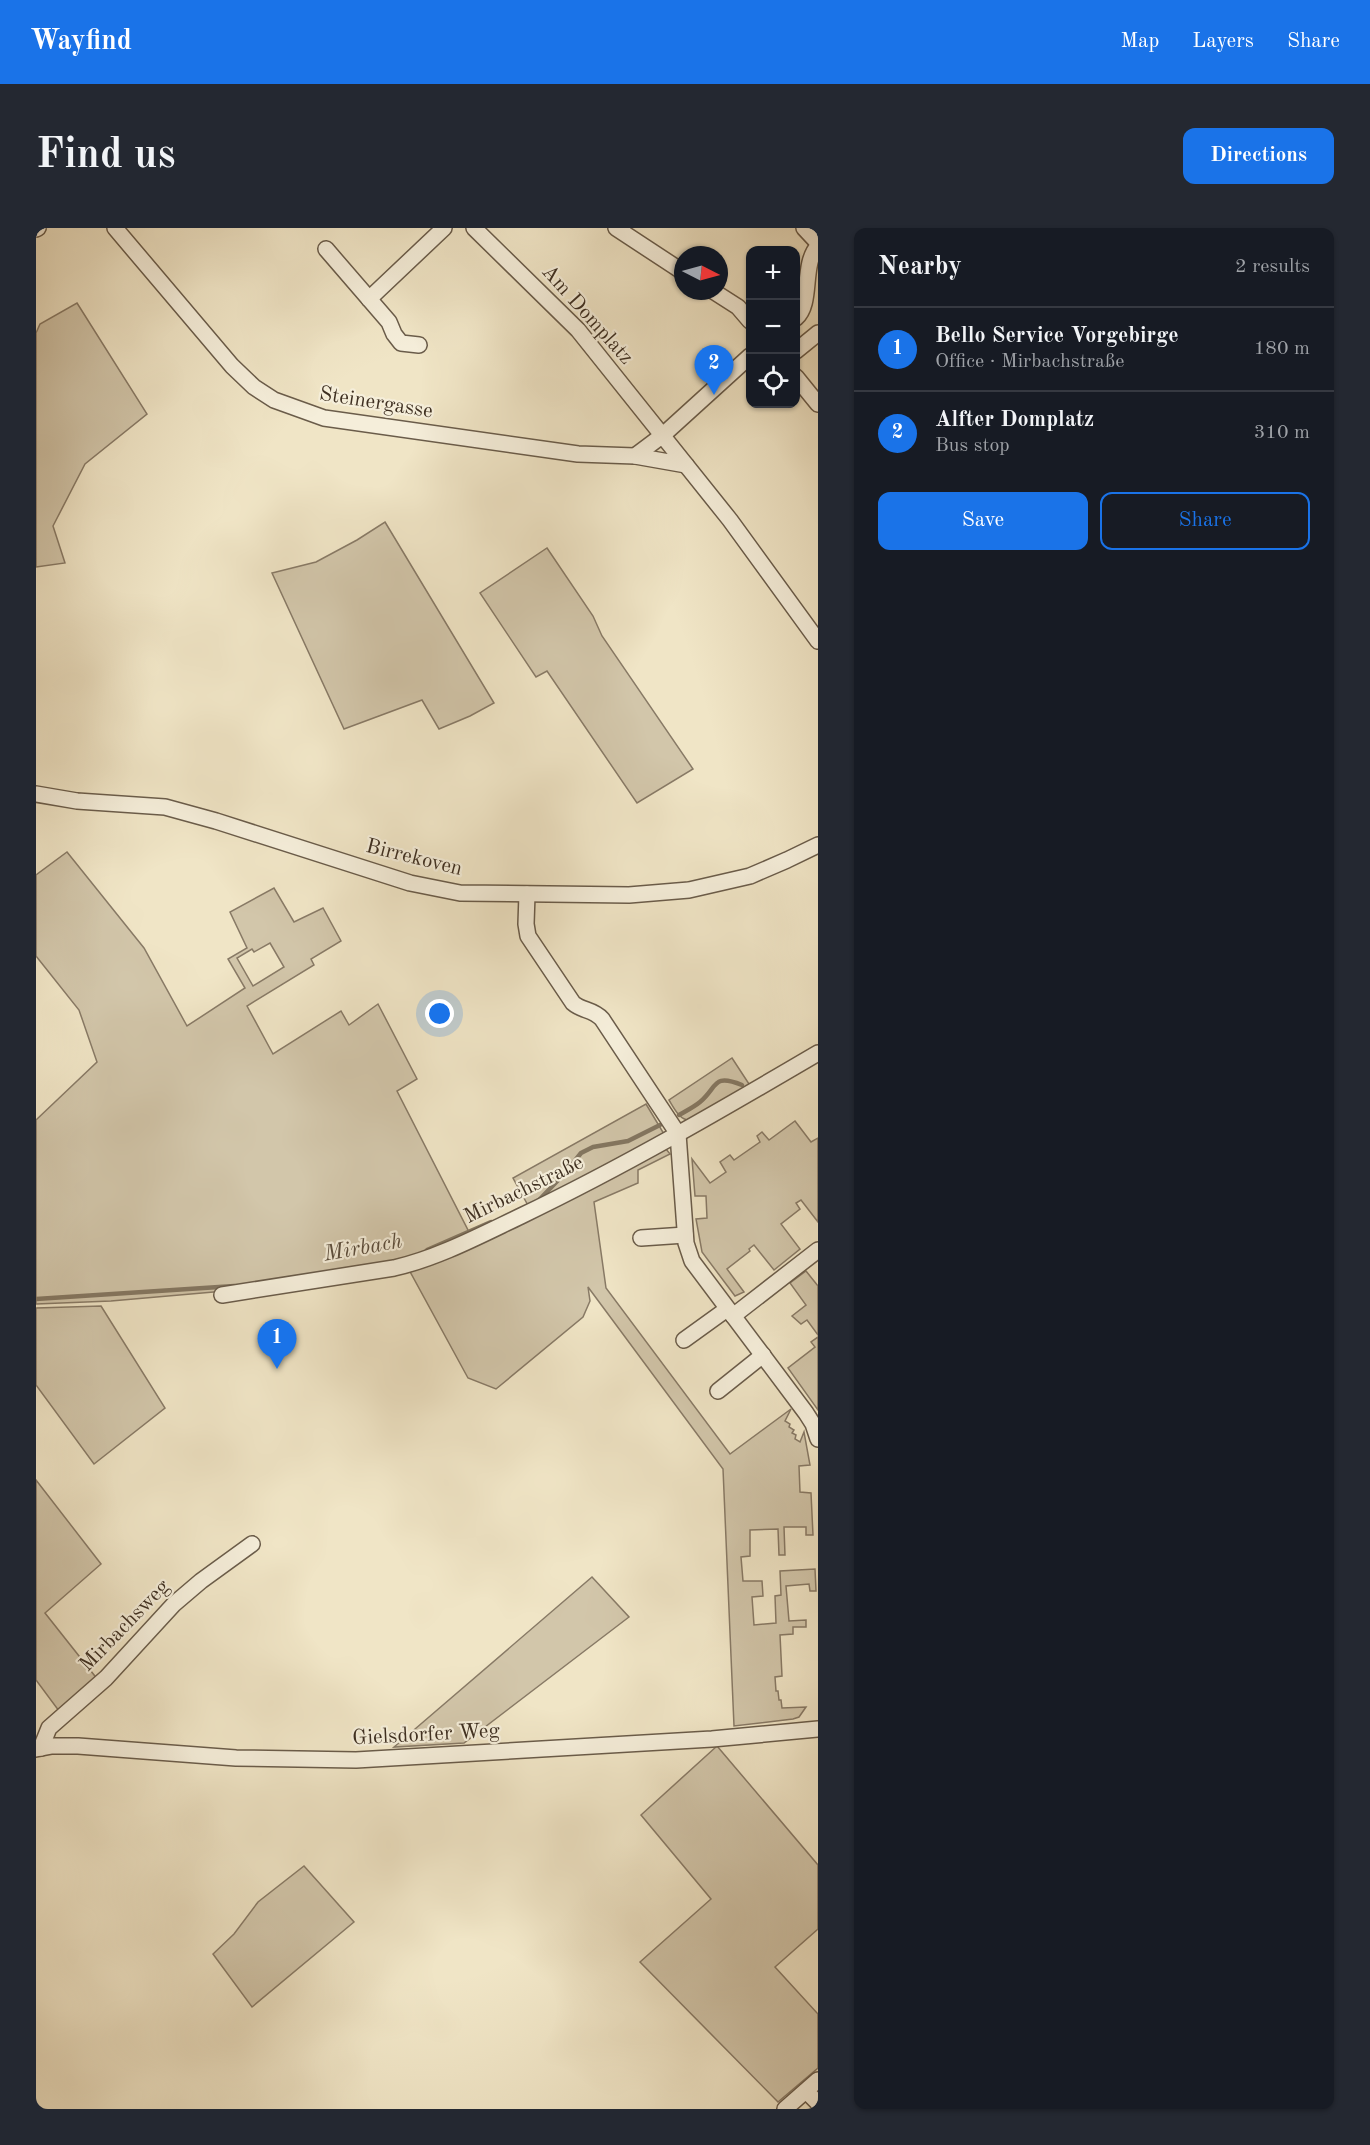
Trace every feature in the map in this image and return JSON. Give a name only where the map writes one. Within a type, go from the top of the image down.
[{"type":"street","points":[[369,298],[444,228]]},
{"type":"street","name":"Am Domplatz","points":[[474,228],[578,330],[663,435]]},
{"type":"street","points":[[616,228],[674,266]]},
{"type":"street","points":[[800,313],[811,260],[818,245],[804,228]]},
{"type":"street","name":"Steinergasse","points":[[124,231],[232,366],[254,387],[286,405],[324,418],[342,421],[578,454],[635,456],[686,465]]},
{"type":"street","points":[[326,249],[389,322],[393,334],[401,343],[419,345]]},
{"type":"street","points":[[727,300],[738,307],[746,316]]},
{"type":"street","points":[[800,347],[818,333]]},
{"type":"street","points":[[635,456],[663,435],[746,360]]},
{"type":"street","points":[[800,382],[818,404]]},
{"type":"street","points":[[663,435],[730,520],[818,641]]},
{"type":"street","name":"Birrekoven","points":[[36,794],[77,801],[165,807],[410,883],[445,891],[629,895],[689,890],[750,876],[818,845]]},
{"type":"street","points":[[527,894],[526,924],[531,943],[573,1003],[596,1012],[602,1019],[678,1134],[685,1235],[687,1250],[692,1261],[806,1413],[818,1439]]},
{"type":"street","name":"Mirbachstraße","points":[[222,1295],[394,1268],[416,1262],[472,1239],[602,1176],[818,1053]]},
{"type":"street","points":[[640,1238],[685,1235]]},
{"type":"street","points":[[684,1340],[730,1312],[818,1250]]},
{"type":"street","points":[[718,1391],[763,1355]]},
{"type":"street","name":"Mirbachsweg","points":[[39,1748],[49,1728],[106,1678],[174,1604],[252,1544]]},
{"type":"street","name":"Gielsdorfer Weg","points":[[39,1748],[78,1746],[268,1760],[356,1760],[712,1739],[818,1729]]},
{"type":"street","points":[[785,2109],[812,2086],[818,2103]]},
{"type":"shaded area","points":[[77,303],[147,414],[85,464],[53,526],[65,563],[36,567],[36,333],[40,324]]},
{"type":"shaded area","points":[[385,522],[494,703],[439,729],[422,700],[344,729],[272,573],[316,562]]},
{"type":"shaded area","points":[[547,548],[593,616],[602,636],[693,769],[637,803],[547,671],[536,677],[480,593]]},
{"type":"shaded area","points":[[67,852],[144,948],[187,1026],[245,988],[228,959],[247,948],[230,912],[274,888],[294,922],[323,908],[341,941],[311,959],[314,965],[247,1006],[273,1054],[341,1011],[349,1025],[378,1004],[417,1079],[397,1091],[471,1236],[408,1263],[225,1291],[111,1301],[36,1304],[36,1120],[97,1062],[79,1010],[36,956],[36,875]],"holes":[[[270,943],[284,967],[253,986],[237,958],[252,949],[254,952]]]},
{"type":"shaded area","points":[[732,1058],[751,1087],[690,1120],[680,1116],[669,1100]]},
{"type":"shaded area","points":[[646,1104],[664,1134],[530,1209],[513,1178]]},
{"type":"shaded area","points":[[795,1121],[811,1142],[818,1138],[818,1222],[801,1200],[796,1203],[800,1209],[781,1224],[800,1249],[774,1270],[754,1245],[749,1249],[750,1251],[727,1269],[744,1292],[735,1296],[702,1252],[696,1219],[707,1218],[706,1196],[695,1196],[692,1159],[710,1183],[726,1172],[720,1162],[730,1155],[734,1160],[760,1142],[757,1136],[762,1132],[769,1140]]},
{"type":"shaded area","points":[[666,1149],[670,1154],[638,1170],[638,1183],[594,1202],[606,1288],[730,1454],[791,1409],[785,1421],[794,1430],[792,1433],[796,1435],[795,1439],[800,1442],[804,1432],[810,1465],[799,1466],[800,1492],[811,1493],[813,1535],[806,1535],[806,1527],[784,1527],[785,1555],[779,1555],[778,1529],[750,1530],[750,1556],[741,1557],[743,1581],[762,1581],[763,1596],[752,1597],[754,1625],[776,1623],[775,1596],[781,1595],[780,1571],[815,1569],[816,1591],[810,1591],[809,1584],[786,1586],[789,1621],[806,1620],[806,1627],[793,1627],[793,1634],[780,1635],[782,1676],[775,1677],[779,1700],[781,1700],[782,1708],[806,1707],[799,1717],[793,1719],[734,1726],[723,1469],[588,1287],[590,1301],[583,1317],[496,1389],[468,1378],[408,1268]]},
{"type":"shaded area","points":[[806,1271],[818,1286],[818,1335],[807,1320],[801,1324],[792,1316],[806,1305],[790,1283]]},
{"type":"shaded area","points":[[101,1306],[165,1408],[94,1464],[36,1385],[36,1308]]},
{"type":"shaded area","points":[[818,1337],[818,1410],[788,1368],[815,1347],[811,1342]]},
{"type":"shaded area","points":[[36,1480],[101,1564],[45,1613],[98,1680],[59,1711],[36,1680]]},
{"type":"shaded area","points":[[592,1577],[629,1617],[464,1743],[394,1747]]},
{"type":"shaded area","points":[[717,1746],[818,1865],[818,1929],[775,1967],[818,2014],[818,2068],[778,2102],[640,1962],[711,1899],[641,1815]]},
{"type":"shaded area","points":[[304,1866],[354,1922],[252,2007],[213,1954],[234,1934],[258,1902]]},
{"type":"waterway","name":"Mirbach","points":[[679,1115],[700,1102],[720,1081],[725,1080],[742,1085]]},
{"type":"waterway","name":"Mirbach","points":[[539,1200],[581,1153],[593,1147],[628,1141],[660,1125]]},
{"type":"waterway","name":"Mirbach","points":[[427,1250],[491,1222]]},
{"type":"waterway","name":"Mirbach","points":[[36,1299],[234,1286]]},
{"type":"place","name":"Alfter Domplatz","points":[[714,395]]},
{"type":"place","name":"Bello Service Vorgebirge","points":[[277,1369]]}]
